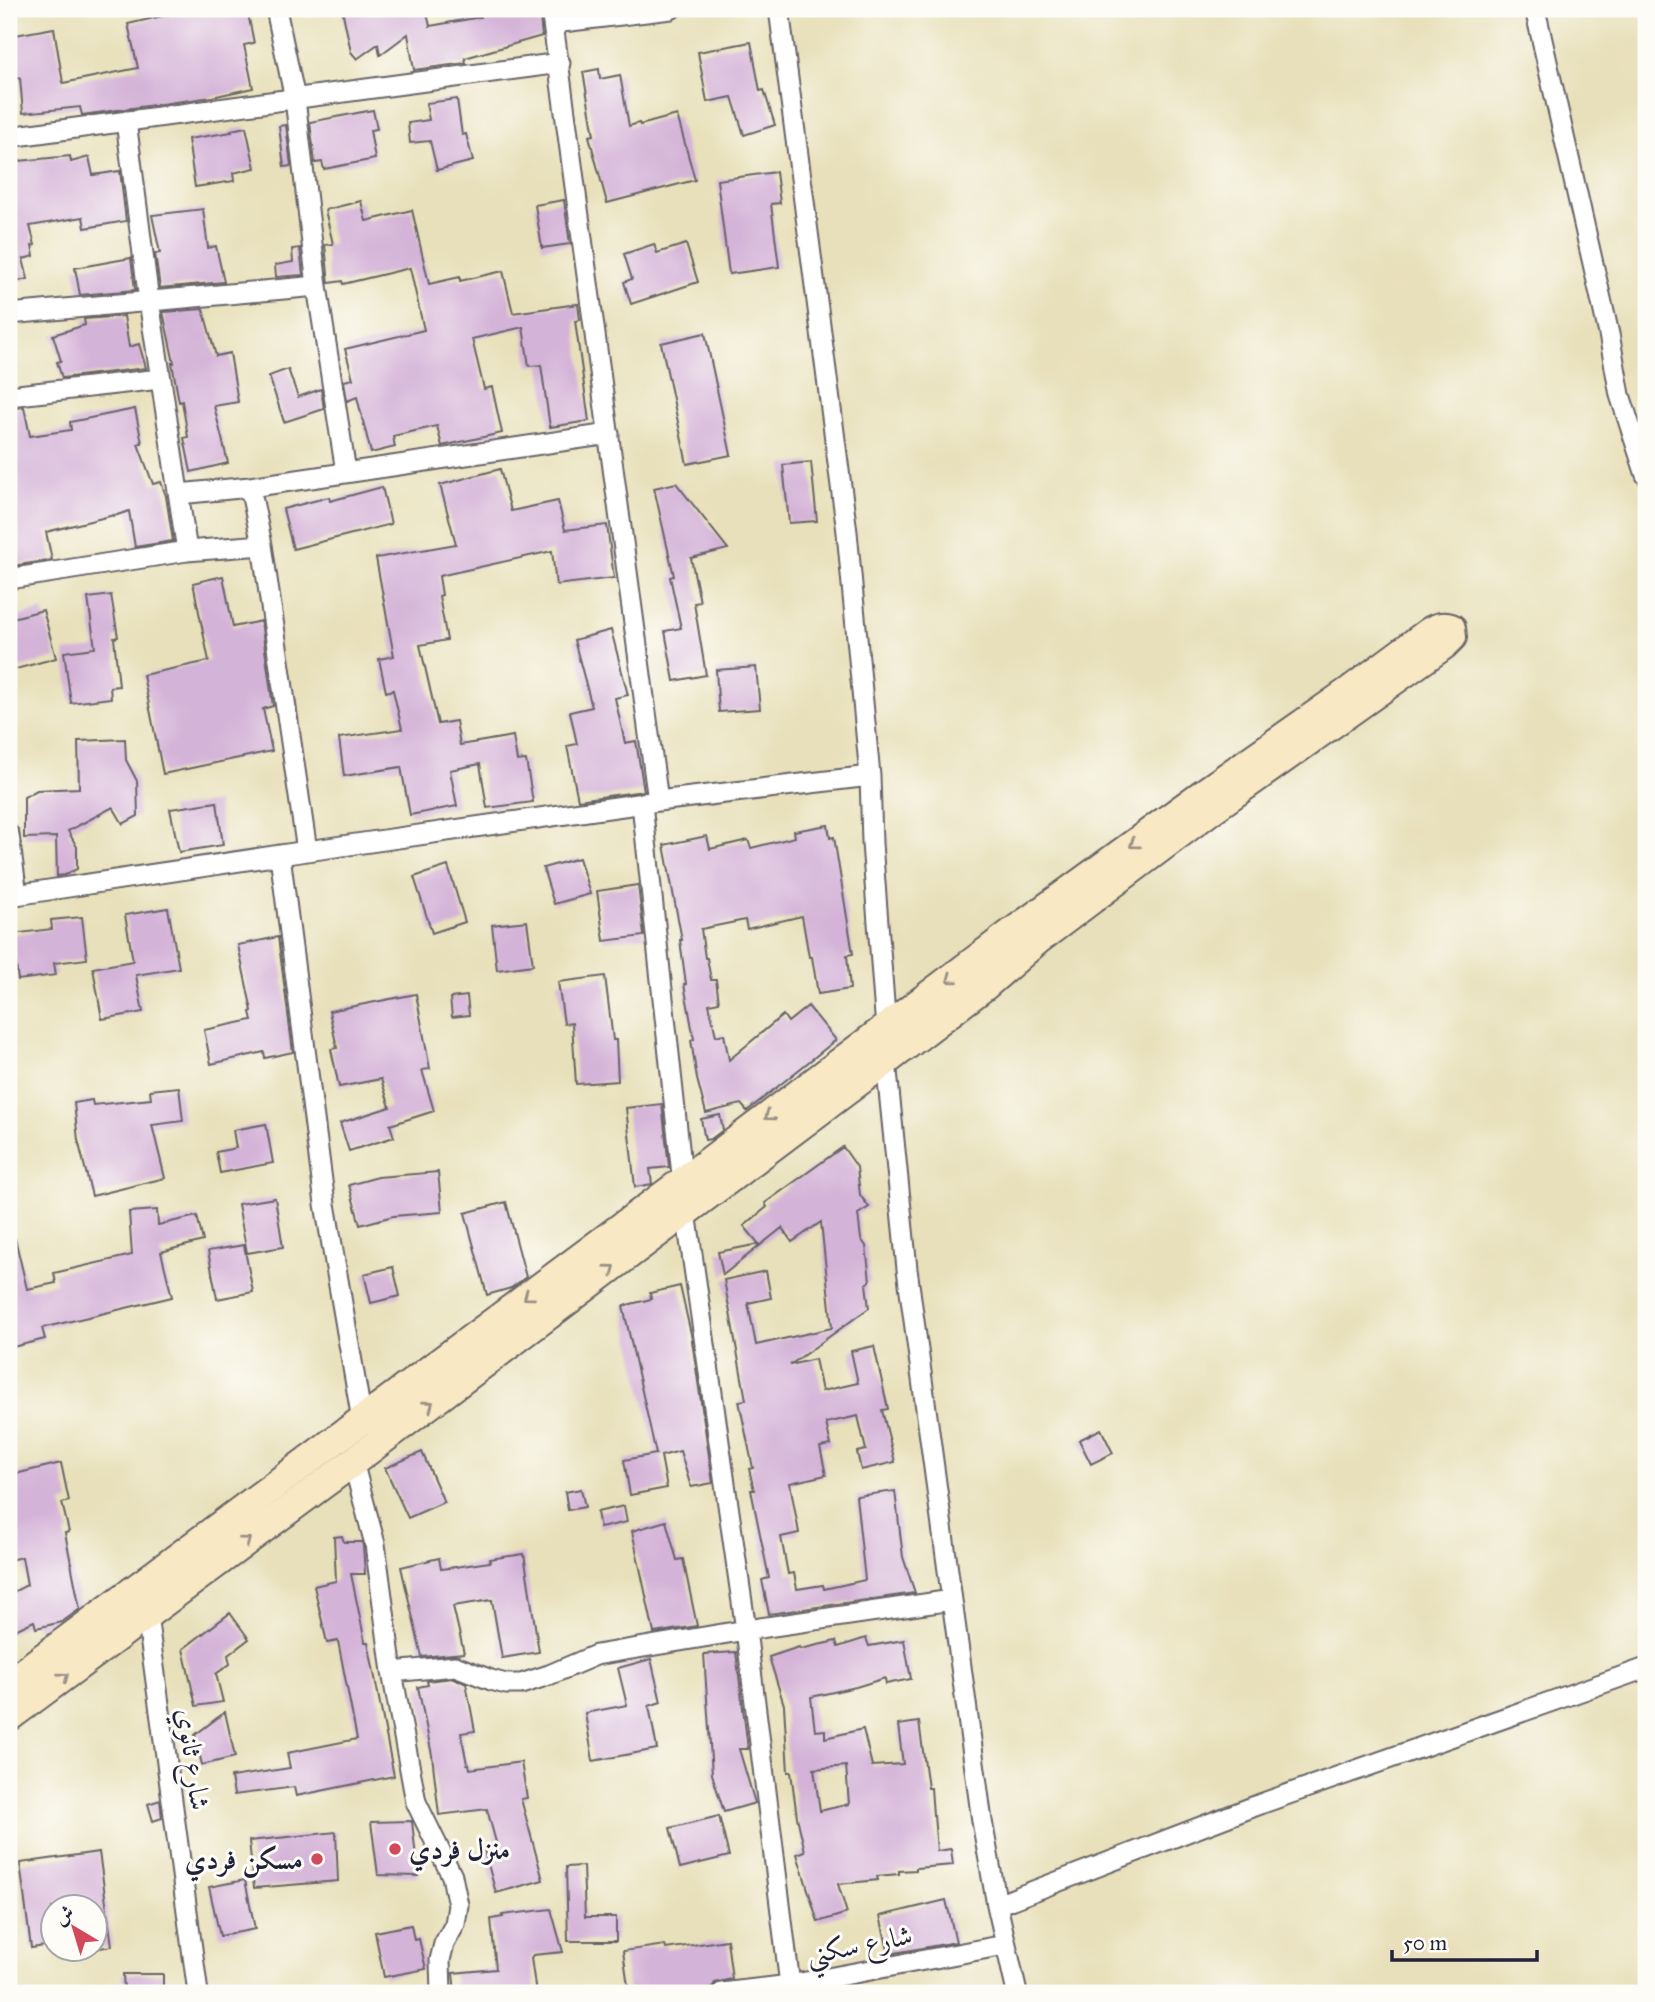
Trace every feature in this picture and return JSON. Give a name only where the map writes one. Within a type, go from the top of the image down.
[{"type":"street","points":[[276,9],[295,99],[317,286],[346,472]]},
{"type":"street","points":[[671,9],[552,16],[609,434],[650,803],[686,1212],[746,1630],[790,1989]]},
{"type":"street","points":[[779,9],[847,532],[870,776],[886,1061],[907,1269],[982,1821],[1005,1945],[1017,1993]]},
{"type":"street","points":[[1535,9],[1609,334],[1620,395],[1646,475]]},
{"type":"street","points":[[9,137],[560,63]]},
{"type":"street","points":[[126,121],[160,379],[187,551]]},
{"type":"street","points":[[9,314],[317,286]]},
{"type":"street","points":[[9,397],[160,379]]},
{"type":"street","points":[[179,495],[609,434]]},
{"type":"street","points":[[250,487],[262,545],[307,851]]},
{"type":"street","points":[[9,579],[187,551],[262,545]]},
{"type":"street","points":[[9,1683],[1156,827],[1429,632],[1437,627],[1451,628],[1452,637],[1444,645],[1211,810],[1039,939],[986,985],[686,1212],[9,1717]]},
{"type":"street","points":[[9,835],[13,895],[650,803],[870,776]]},
{"type":"street","points":[[280,855],[325,1204],[362,1420]]},
{"type":"street","points":[[353,1462],[375,1544],[392,1672],[416,1802],[452,1876],[458,1905],[455,1924],[444,1944],[440,1960],[441,1993]]},
{"type":"street","points":[[392,1672],[455,1666],[499,1682],[521,1685],[596,1655],[952,1600]]},
{"type":"street","name":"شارع ثانوي","points":[[147,1615],[198,1993]]},
{"type":"street","points":[[997,1905],[1264,1803],[1646,1668]]},
{"type":"street","name":"شارع سكني","points":[[722,1993],[790,1989],[1005,1945]]},
{"type":"building","points":[[203,9],[247,9],[254,43],[244,45],[253,88],[212,97],[82,115],[80,107],[23,113],[20,78],[9,79],[9,38],[54,28],[63,83],[138,68],[128,24]]},
{"type":"building","points":[[342,9],[426,9],[430,26],[481,17],[479,9],[539,9],[542,36],[465,58],[466,63],[414,70],[408,34],[380,55],[378,44],[357,59],[351,52]]},
{"type":"building","points":[[751,42],[760,91],[764,90],[775,125],[744,135],[732,97],[707,102],[698,52]]},
{"type":"building","points":[[599,69],[600,79],[620,75],[629,126],[677,115],[695,180],[607,203],[589,136],[594,135],[583,72]]},
{"type":"building","points":[[457,99],[462,135],[466,134],[473,161],[437,170],[430,141],[410,143],[408,123],[429,120],[426,103]]},
{"type":"building","points":[[373,110],[377,129],[370,130],[375,159],[324,169],[322,162],[315,163],[310,122]]},
{"type":"building","points":[[286,125],[291,166],[284,167],[279,126]]},
{"type":"building","points":[[246,127],[255,168],[233,173],[234,181],[195,187],[188,139]]},
{"type":"building","points":[[70,156],[71,162],[89,157],[93,175],[120,171],[126,221],[85,228],[83,217],[30,226],[35,245],[32,246],[34,256],[23,259],[28,279],[9,283],[9,162]]},
{"type":"building","points":[[776,172],[780,203],[771,204],[779,267],[729,274],[717,180]]},
{"type":"building","points":[[564,200],[570,244],[542,248],[535,205]]},
{"type":"building","points":[[361,201],[366,221],[412,210],[429,284],[460,277],[460,281],[503,271],[513,313],[578,304],[580,320],[575,321],[589,421],[550,427],[541,365],[529,366],[523,327],[472,339],[484,389],[492,387],[502,433],[442,446],[437,426],[393,436],[395,447],[371,453],[357,397],[347,401],[344,381],[353,379],[345,349],[424,330],[410,268],[343,284],[342,281],[329,283],[325,245],[333,244],[325,210]]},
{"type":"building","points":[[203,209],[208,248],[216,246],[224,282],[160,288],[155,254],[160,253],[152,215]]},
{"type":"building","points":[[654,244],[657,253],[686,244],[698,282],[631,304],[624,282],[632,279],[624,254]]},
{"type":"building","points":[[300,248],[303,275],[276,277],[275,265],[293,262],[292,249]]},
{"type":"building","points":[[131,258],[135,290],[80,295],[75,268]]},
{"type":"building","points":[[203,309],[216,356],[230,353],[238,402],[214,406],[228,463],[191,472],[184,438],[188,437],[182,401],[179,402],[163,312]]},
{"type":"building","points":[[124,316],[129,347],[139,344],[146,368],[62,378],[57,362],[61,361],[53,335],[85,325],[84,319]]},
{"type":"building","points":[[705,333],[731,455],[687,464],[661,343]]},
{"type":"building","points":[[288,369],[298,397],[321,389],[324,409],[284,422],[269,376]]},
{"type":"building","points":[[24,407],[30,436],[71,430],[70,422],[135,409],[142,443],[138,444],[153,484],[161,482],[166,496],[173,541],[135,547],[129,511],[46,532],[52,560],[12,566],[9,561],[9,409]]},
{"type":"building","points":[[811,462],[817,521],[789,523],[783,465]]},
{"type":"building","points":[[500,469],[511,511],[558,501],[565,530],[607,525],[614,578],[556,585],[552,551],[439,576],[442,595],[439,596],[447,640],[420,645],[438,724],[456,721],[460,745],[513,736],[517,761],[526,760],[533,802],[487,808],[480,764],[450,770],[457,806],[410,815],[401,767],[344,776],[339,738],[402,729],[393,690],[386,692],[379,659],[394,656],[376,558],[456,544],[440,485]]},
{"type":"building","points":[[676,483],[728,549],[691,558],[700,602],[694,603],[706,675],[674,681],[665,631],[681,628],[670,577],[674,576],[654,488]]},
{"type":"building","points":[[382,487],[391,524],[293,549],[283,509],[329,497],[330,501]]},
{"type":"building","points":[[223,576],[233,627],[261,621],[273,706],[263,709],[272,751],[163,774],[143,675],[209,661],[193,583]]},
{"type":"building","points":[[111,595],[118,637],[114,638],[119,686],[110,687],[111,698],[71,703],[64,652],[95,648],[88,598]]},
{"type":"building","points":[[43,610],[56,658],[9,671],[9,619]]},
{"type":"building","points":[[611,630],[628,695],[615,698],[625,743],[636,741],[644,791],[578,800],[567,746],[577,744],[570,712],[592,707],[574,640]]},
{"type":"building","points":[[756,667],[760,709],[719,712],[716,670]]},
{"type":"building","points":[[125,739],[126,760],[137,781],[138,816],[123,824],[113,807],[68,831],[77,847],[77,869],[57,876],[56,837],[24,838],[24,797],[37,790],[79,788],[78,741]]},
{"type":"building","points":[[217,802],[223,845],[179,852],[170,809]]},
{"type":"building","points":[[828,825],[830,838],[834,837],[853,954],[847,955],[850,989],[818,994],[802,916],[747,929],[745,920],[701,929],[705,958],[711,980],[716,980],[719,1002],[709,1004],[716,1036],[724,1034],[729,1060],[783,1015],[788,1022],[808,1006],[836,1040],[747,1111],[741,1104],[706,1113],[697,1079],[691,1040],[694,1039],[684,984],[682,940],[664,845],[707,836],[710,849],[748,840],[751,848],[795,837],[794,831]]},
{"type":"building","points":[[579,858],[590,894],[554,904],[543,868]]},
{"type":"building","points":[[448,866],[465,922],[432,933],[414,877]]},
{"type":"building","points":[[638,885],[644,936],[604,941],[597,891]]},
{"type":"building","points":[[168,908],[179,968],[136,975],[143,1012],[102,1019],[93,968],[133,961],[125,915]]},
{"type":"building","points":[[82,917],[87,959],[54,963],[56,975],[18,980],[12,934],[52,929],[51,920]]},
{"type":"building","points":[[527,921],[533,965],[497,970],[492,925]]},
{"type":"building","points":[[278,937],[293,1052],[265,1058],[264,1052],[211,1064],[204,1030],[252,1020],[238,945]]},
{"type":"building","points":[[605,976],[613,1040],[616,1040],[618,1081],[576,1084],[572,1023],[564,1024],[558,982]]},
{"type":"building","points":[[416,994],[430,1069],[422,1070],[434,1111],[390,1125],[394,1137],[349,1151],[340,1123],[390,1107],[381,1079],[339,1087],[331,1049],[337,1048],[329,1011]]},
{"type":"building","points":[[467,996],[469,1015],[452,1017],[450,998]]},
{"type":"building","points":[[179,1087],[183,1121],[152,1125],[165,1178],[92,1196],[78,1140],[74,1103],[92,1100],[93,1105],[151,1099],[150,1090]]},
{"type":"building","points":[[662,1104],[669,1167],[650,1169],[652,1184],[635,1187],[626,1108]]},
{"type":"building","points":[[720,1115],[723,1130],[705,1140],[701,1119]]},
{"type":"building","points":[[266,1124],[273,1163],[220,1173],[216,1152],[236,1148],[233,1130]]},
{"type":"building","points":[[843,1147],[857,1167],[860,1195],[869,1207],[858,1214],[861,1239],[866,1246],[870,1281],[866,1284],[869,1308],[790,1365],[815,1359],[822,1391],[858,1383],[851,1351],[874,1346],[888,1409],[882,1410],[895,1462],[861,1470],[857,1452],[866,1450],[858,1416],[826,1423],[831,1445],[820,1447],[826,1475],[790,1483],[799,1533],[781,1537],[788,1574],[794,1573],[797,1589],[823,1585],[824,1589],[865,1580],[856,1496],[895,1491],[903,1557],[915,1593],[769,1614],[762,1580],[769,1578],[751,1490],[754,1490],[749,1469],[753,1468],[739,1401],[746,1400],[724,1280],[766,1271],[771,1298],[748,1303],[756,1345],[832,1328],[821,1222],[792,1242],[782,1228],[723,1275],[718,1252],[759,1244],[744,1226],[767,1207],[765,1203]]},
{"type":"building","points":[[438,1172],[442,1212],[393,1216],[360,1225],[349,1185],[378,1177]]},
{"type":"building","points":[[275,1198],[283,1247],[247,1253],[238,1204]]},
{"type":"building","points":[[506,1202],[526,1277],[511,1288],[487,1295],[465,1213]]},
{"type":"building","points":[[157,1210],[158,1225],[197,1216],[203,1241],[161,1252],[172,1297],[42,1328],[45,1339],[9,1348],[9,1238],[15,1238],[27,1289],[56,1283],[54,1273],[132,1255],[129,1212]]},
{"type":"building","points":[[244,1245],[253,1292],[217,1299],[208,1251]]},
{"type":"building","points":[[393,1267],[400,1296],[371,1303],[364,1274]]},
{"type":"building","points":[[680,1286],[691,1334],[713,1483],[691,1487],[680,1451],[661,1456],[667,1488],[630,1495],[624,1460],[656,1454],[623,1306],[651,1299],[650,1293]]},
{"type":"building","points":[[1101,1429],[1113,1453],[1091,1464],[1079,1440]]},
{"type":"building","points":[[422,1452],[444,1502],[408,1518],[385,1468]]},
{"type":"building","points":[[61,1463],[69,1501],[62,1503],[69,1532],[65,1533],[80,1609],[62,1622],[36,1628],[34,1621],[9,1633],[9,1594],[27,1585],[22,1557],[9,1560],[9,1480],[16,1478],[15,1474]]},
{"type":"building","points":[[581,1489],[585,1507],[568,1510],[565,1492]]},
{"type":"building","points":[[624,1506],[627,1522],[600,1528],[597,1512]]},
{"type":"building","points":[[666,1521],[677,1560],[683,1559],[697,1626],[654,1633],[632,1531]]},
{"type":"building","points":[[342,1536],[344,1542],[362,1542],[363,1546],[365,1574],[351,1574],[365,1642],[368,1642],[394,1776],[296,1796],[294,1787],[234,1795],[231,1777],[290,1768],[287,1753],[357,1739],[338,1641],[327,1643],[314,1586],[336,1581],[334,1537]]},
{"type":"building","points":[[524,1554],[539,1652],[502,1658],[492,1600],[453,1606],[464,1653],[422,1657],[401,1567],[439,1558],[441,1569]]},
{"type":"building","points":[[230,1613],[249,1639],[228,1655],[230,1664],[216,1674],[223,1702],[196,1706],[183,1649]]},
{"type":"building","points":[[866,1638],[869,1646],[904,1640],[911,1679],[886,1684],[885,1678],[811,1697],[815,1731],[825,1730],[825,1738],[863,1729],[872,1766],[903,1764],[898,1725],[919,1722],[928,1788],[931,1788],[937,1851],[951,1849],[953,1865],[916,1868],[899,1871],[899,1874],[877,1876],[878,1880],[838,1884],[847,1913],[818,1922],[797,1854],[805,1851],[791,1772],[788,1772],[784,1705],[769,1657],[799,1647],[800,1649],[836,1641],[838,1647]],"holes":[[[846,1766],[849,1804],[820,1811],[814,1769]]]},
{"type":"building","points":[[736,1652],[748,1749],[739,1749],[755,1803],[724,1812],[712,1774],[704,1654]]},
{"type":"building","points":[[651,1659],[661,1702],[649,1706],[657,1749],[593,1761],[585,1713],[627,1705],[618,1668]]},
{"type":"building","points":[[453,1678],[466,1683],[475,1731],[461,1733],[470,1769],[521,1762],[527,1798],[521,1799],[543,1880],[496,1893],[484,1850],[497,1846],[487,1809],[439,1815],[432,1755],[418,1687],[428,1685],[427,1681]]},
{"type":"building","points":[[225,1712],[235,1757],[202,1765],[195,1735]]},
{"type":"building","points":[[160,1800],[162,1818],[153,1821],[148,1804]]},
{"type":"building","points":[[719,1816],[729,1856],[680,1868],[670,1828]]},
{"type":"building","name":"منزل فردي","points":[[412,1821],[418,1876],[378,1875],[371,1822]]},
{"type":"building","points":[[336,1832],[338,1881],[254,1888],[249,1841]]},
{"type":"building","points":[[99,1852],[105,1894],[38,1894],[38,1947],[31,1948],[20,1863]]},
{"type":"building","points":[[583,1866],[585,1917],[616,1917],[616,1941],[568,1941],[566,1867]]},
{"type":"building","points":[[245,1880],[255,1929],[220,1936],[209,1887]]},
{"type":"building","points":[[946,1900],[956,1942],[889,1954],[880,1916]]},
{"type":"building","points":[[551,1909],[563,1952],[533,1955],[531,1958],[536,1993],[455,1993],[453,1973],[496,1969],[491,1919],[503,1917],[502,1915]]},
{"type":"building","points":[[108,1917],[112,1946],[108,1947]]},
{"type":"building","points":[[411,1925],[414,1940],[419,1939],[426,1969],[384,1977],[375,1932]]},
{"type":"building","points":[[727,1940],[732,1979],[715,1983],[711,1989],[629,1993],[623,1951],[665,1945],[666,1949]]},
{"type":"building","points":[[123,1974],[163,1974],[163,1993],[124,1993]]},
{"type":"place","name":"منزل فردي","points":[[395,1849]]},
{"type":"place","name":"مسكن فردي","points":[[317,1859]]}]
